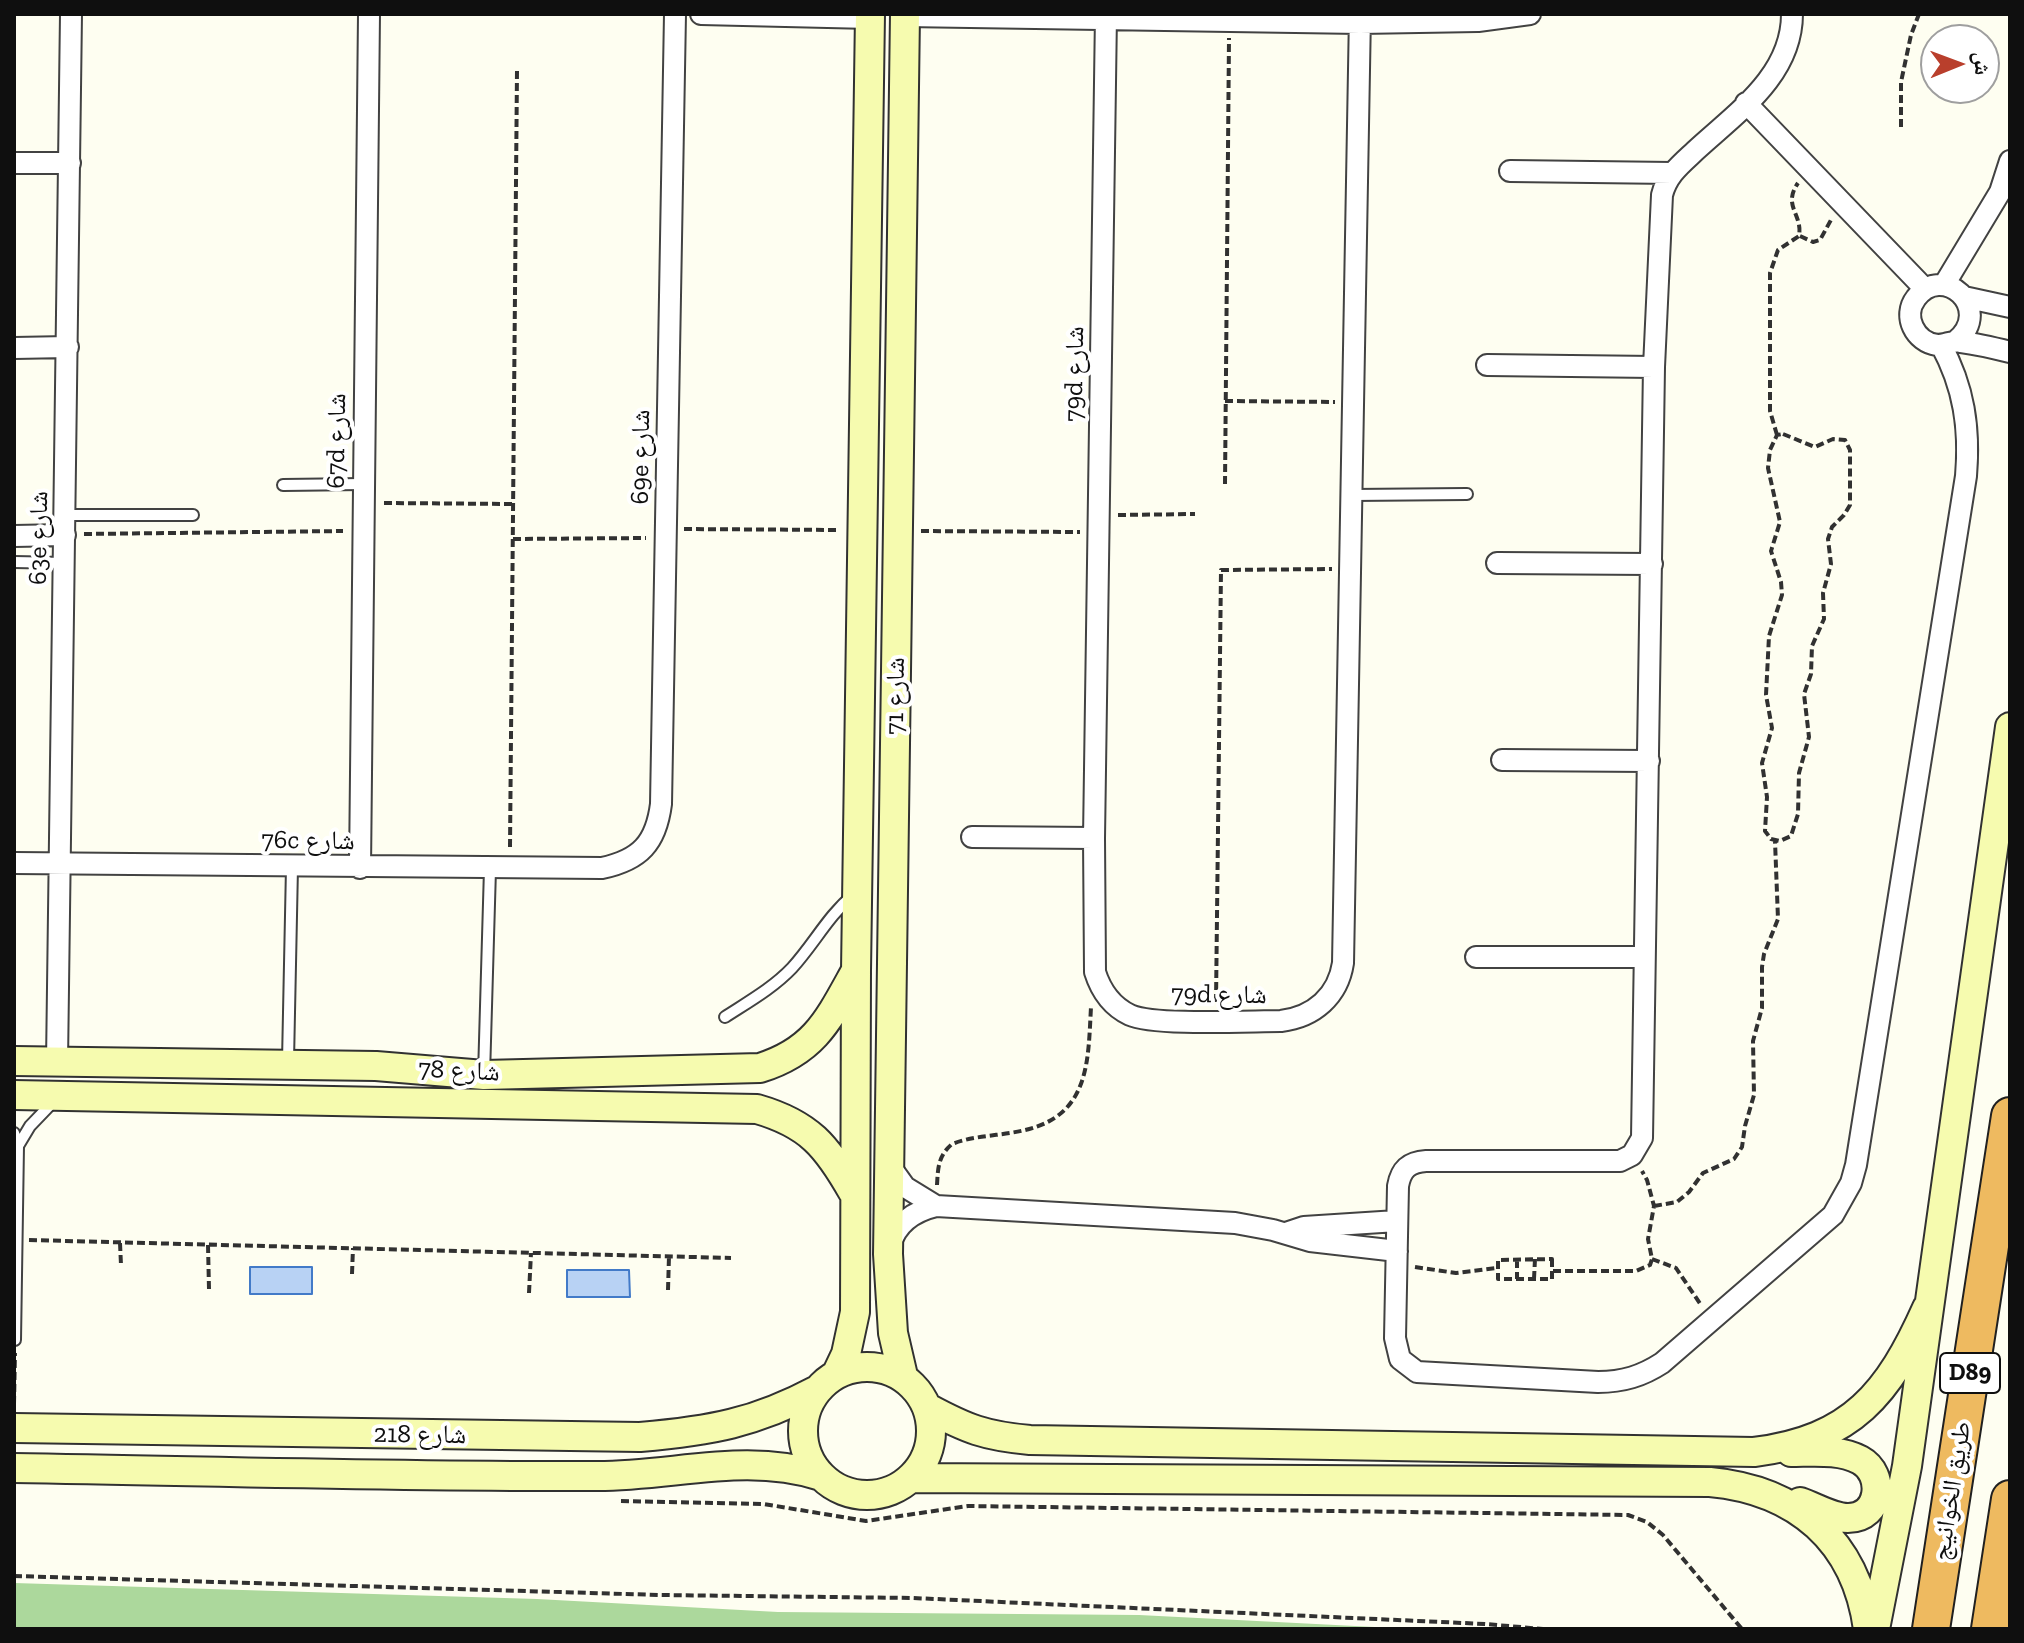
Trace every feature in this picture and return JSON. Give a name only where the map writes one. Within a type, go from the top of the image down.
[{"type":"highway","name":"طريق الخوانيج","points":[[1931,1629],[2010,1116]]},
{"type":"highway","points":[[1990,1629],[2010,1499]]},
{"type":"street","name":"63e شارع","points":[[57,1062],[71,14]]},
{"type":"street","name":"67d شارع","points":[[360,868],[369,14]]},
{"type":"street","name":"69e شارع","points":[[602,868],[621,864],[637,855],[650,841],[658,823],[675,14]]},
{"type":"street","points":[[701,14],[870,16],[884,41],[883,159],[888,170],[903,171]]},
{"type":"street","points":[[905,15],[1230,21],[1478,21],[1530,14]]},
{"type":"street","points":[[1792,14],[1791,36],[1782,62],[1746,103],[1672,173],[1664,187],[1661,203],[1654,367],[1642,1138],[1632,1155],[1613,1161],[1416,1162],[1406,1167],[1400,1175],[1397,1221],[1396,1349],[1400,1359],[1417,1372],[1598,1382],[1625,1380],[1662,1363],[1820,1228],[1843,1200],[1856,1165],[1966,476],[1968,447],[1964,402],[1951,363],[1949,343]]},
{"type":"street","name":"شارع 71","points":[[903,1376],[893,1333],[888,1254],[905,15]]},
{"type":"street","name":"شارع 71","points":[[827,1381],[852,1333],[855,1312],[856,970],[870,16]]},
{"type":"street","name":"79d شارع","points":[[1106,17],[1094,961],[1098,982],[1104,993],[1119,1009],[1139,1019],[1216,1021],[1281,1021],[1304,1016],[1331,995],[1341,975],[1360,19]]},
{"type":"street","points":[[1746,103],[1842,202],[1934,287],[1959,291],[1967,305],[1967,329],[1949,343]]},
{"type":"street","points":[[2010,161],[2000,192],[1934,287],[1912,304],[1912,324],[1923,340],[2010,352]]},
{"type":"street","points":[[14,163],[70,163]]},
{"type":"street","points":[[1510,171],[1672,173]]},
{"type":"street","points":[[1967,305],[2010,307]]},
{"type":"street","points":[[1967,305],[1994,316],[2010,314]]},
{"type":"street","points":[[14,348],[67,353]]},
{"type":"street","points":[[14,360],[67,353]]},
{"type":"street","points":[[1487,365],[1654,367]]},
{"type":"street","points":[[14,536],[65,525]]},
{"type":"street","points":[[1497,563],[1652,564]]},
{"type":"street","points":[[1875,1629],[1907,1466],[2010,727]]},
{"type":"street","points":[[1502,760],[1649,761]]},
{"type":"street","points":[[972,837],[1094,838]]},
{"type":"street","name":"76c شارع","points":[[14,863],[602,868]]},
{"type":"street","points":[[1476,957],[1644,957]]},
{"type":"street","name":"شارع 78","points":[[14,1061],[398,1068],[484,1075],[760,1068],[783,1061],[804,1048],[821,1031],[856,970]]},
{"type":"street","points":[[61,1095],[90,1087],[167,1081],[172,1072],[167,1062]]},
{"type":"street","points":[[298,1101],[296,1095],[302,1084],[374,1080],[398,1068]]},
{"type":"street","name":"شارع 78","points":[[14,1095],[757,1109],[801,1126],[820,1141],[835,1159],[854,1194]]},
{"type":"street","points":[[890,1166],[905,1187],[936,1206]]},
{"type":"street","points":[[888,1254],[892,1239],[911,1216],[936,1206],[1235,1223],[1396,1259]]},
{"type":"street","points":[[1286,1233],[1304,1227],[1397,1221]]},
{"type":"street","points":[[1754,1452],[1802,1443],[1846,1421],[1883,1389],[1897,1370],[1927,1308]]},
{"type":"street","points":[[871,1366],[903,1376],[928,1408],[932,1433],[926,1457],[911,1478],[890,1491],[866,1496],[842,1490],[821,1476],[813,1466],[803,1440],[805,1414],[827,1381],[871,1366]]},
{"type":"street","name":"شارع 218","points":[[14,1428],[640,1437],[736,1425],[764,1415],[827,1381]]},
{"type":"street","points":[[911,1478],[1710,1482],[1736,1484],[1844,1518],[1860,1516],[1870,1508],[1877,1496],[1875,1475],[1869,1466],[1850,1456],[1824,1452],[1030,1440],[967,1429],[928,1408]]},
{"type":"street","points":[[14,1468],[601,1476],[753,1464],[788,1467],[821,1476]]},
{"type":"street","points":[[1761,1491],[1805,1514],[1838,1548],[1858,1587],[1868,1629]]},
{"type":"lane","points":[[283,485],[363,493]]},
{"type":"lane","points":[[1352,495],[1467,494]]},
{"type":"lane","points":[[65,525],[193,515]]},
{"type":"lane","points":[[14,562],[65,563]]},
{"type":"lane","points":[[288,1065],[292,867]]},
{"type":"lane","points":[[484,1075],[500,869]]},
{"type":"lane","points":[[725,1017],[764,992],[792,968],[837,908],[857,891]]},
{"type":"lane","points":[[18,1146],[44,1109],[61,1095]]},
{"type":"lane","points":[[14,1133],[18,1146],[15,1340]]},
{"type":"path","points":[[1901,127],[1901,82],[1917,15]]},
{"type":"path","points":[[1225,484],[1230,21]]},
{"type":"path","points":[[500,869],[513,539],[517,71]]},
{"type":"path","points":[[1799,236],[1800,226],[1791,197],[1796,186],[1811,170]]},
{"type":"path","points":[[1799,236],[1813,242],[1820,240],[1842,202]]},
{"type":"path","points":[[1654,1206],[1677,1202],[1703,1173],[1734,1159],[1742,1147],[1754,1095],[1753,1041],[1762,1008],[1762,967],[1778,919],[1775,841],[1765,831],[1767,797],[1762,770],[1772,728],[1766,695],[1769,636],[1782,595],[1771,551],[1780,522],[1768,468],[1770,450],[1777,435],[1770,411],[1770,273],[1778,250],[1799,236]]},
{"type":"path","points":[[1225,401],[1353,402]]},
{"type":"path","points":[[1775,841],[1791,836],[1796,824],[1799,773],[1809,737],[1804,694],[1811,674],[1812,646],[1824,619],[1823,593],[1831,564],[1828,539],[1832,527],[1848,511],[1851,499],[1848,484],[1850,450],[1845,440],[1833,439],[1815,447],[1807,446],[1790,435],[1777,435]]},
{"type":"path","points":[[363,493],[513,504]]},
{"type":"path","points":[[898,531],[1099,524],[1195,514]]},
{"type":"path","points":[[65,525],[363,531]]},
{"type":"path","points":[[513,539],[862,530]]},
{"type":"path","points":[[1216,1021],[1221,570],[1350,569]]},
{"type":"path","points":[[936,1206],[939,1161],[952,1144],[1040,1126],[1055,1118],[1072,1101],[1085,1080],[1092,1004]]},
{"type":"path","points":[[1553,1271],[1636,1271],[1650,1265],[1652,1259],[1648,1239],[1654,1206],[1647,1180],[1632,1155]]},
{"type":"path","points":[[17,1240],[731,1258]]},
{"type":"path","points":[[120,1243],[121,1265]]},
{"type":"path","points":[[208,1245],[209,1289]]},
{"type":"path","points":[[352,1274],[353,1248]]},
{"type":"path","points":[[529,1293],[531,1253]]},
{"type":"path","points":[[668,1290],[669,1256]]},
{"type":"path","points":[[1396,1259],[1447,1272],[1465,1273],[1498,1268]]},
{"type":"path","points":[[1534,1279],[1535,1259]]},
{"type":"path","points":[[1552,1259],[1553,1271],[1552,1279],[1498,1279],[1498,1260],[1552,1259]]},
{"type":"path","points":[[1652,1259],[1665,1261],[1676,1268],[1703,1307]]},
{"type":"path","points":[[1517,1260],[1517,1279]]},
{"type":"path","points":[[14,1414],[15,1340]]},
{"type":"path","points":[[617,1501],[764,1504],[866,1521],[968,1506],[1628,1515],[1647,1522],[1663,1535],[1742,1629]]},
{"type":"path","points":[[14,1576],[660,1595],[913,1598],[1543,1629]]},
{"type":"green space","points":[[14,1583],[537,1599],[778,1612],[1139,1615],[1414,1629],[14,1629]]},
{"type":"water","points":[[250,1267],[312,1267],[312,1294],[250,1294]]},
{"type":"water","points":[[567,1270],[629,1270],[630,1297],[567,1297]]}]
